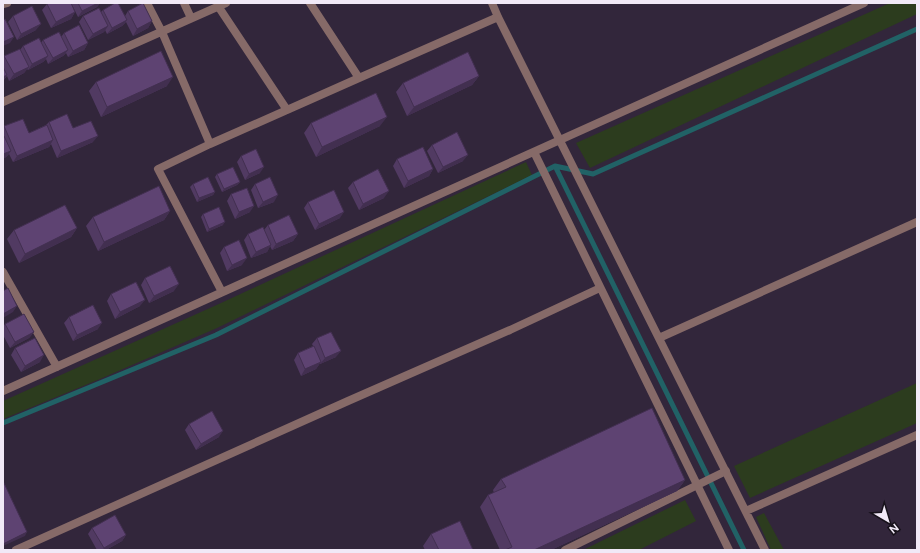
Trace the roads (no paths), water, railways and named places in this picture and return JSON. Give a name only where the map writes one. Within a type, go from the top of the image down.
[{"type":"street","points":[[3,4],[7,3]]},
{"type":"street","points":[[147,3],[162,32],[210,144]]},
{"type":"street","points":[[184,3],[191,18]]},
{"type":"street","points":[[310,3],[359,78]]},
{"type":"street","points":[[492,3],[765,550]]},
{"type":"street","points":[[4,388],[56,367],[864,3]]},
{"type":"street","points":[[3,102],[222,5],[287,110]]},
{"type":"street","points":[[222,292],[158,169],[210,144],[498,17]]},
{"type":"street","points":[[534,152],[729,550]]},
{"type":"street","points":[[659,338],[917,222]]},
{"type":"street","points":[[3,273],[56,367]]},
{"type":"street","points":[[16,550],[510,330],[600,288]]},
{"type":"street","points":[[746,511],[917,435]]},
{"type":"street","points":[[565,550],[726,471]]},
{"type":"waterway","points":[[3,423],[216,335],[555,166],[593,174],[917,29]]},
{"type":"waterway","points":[[555,166],[744,550]]}]
